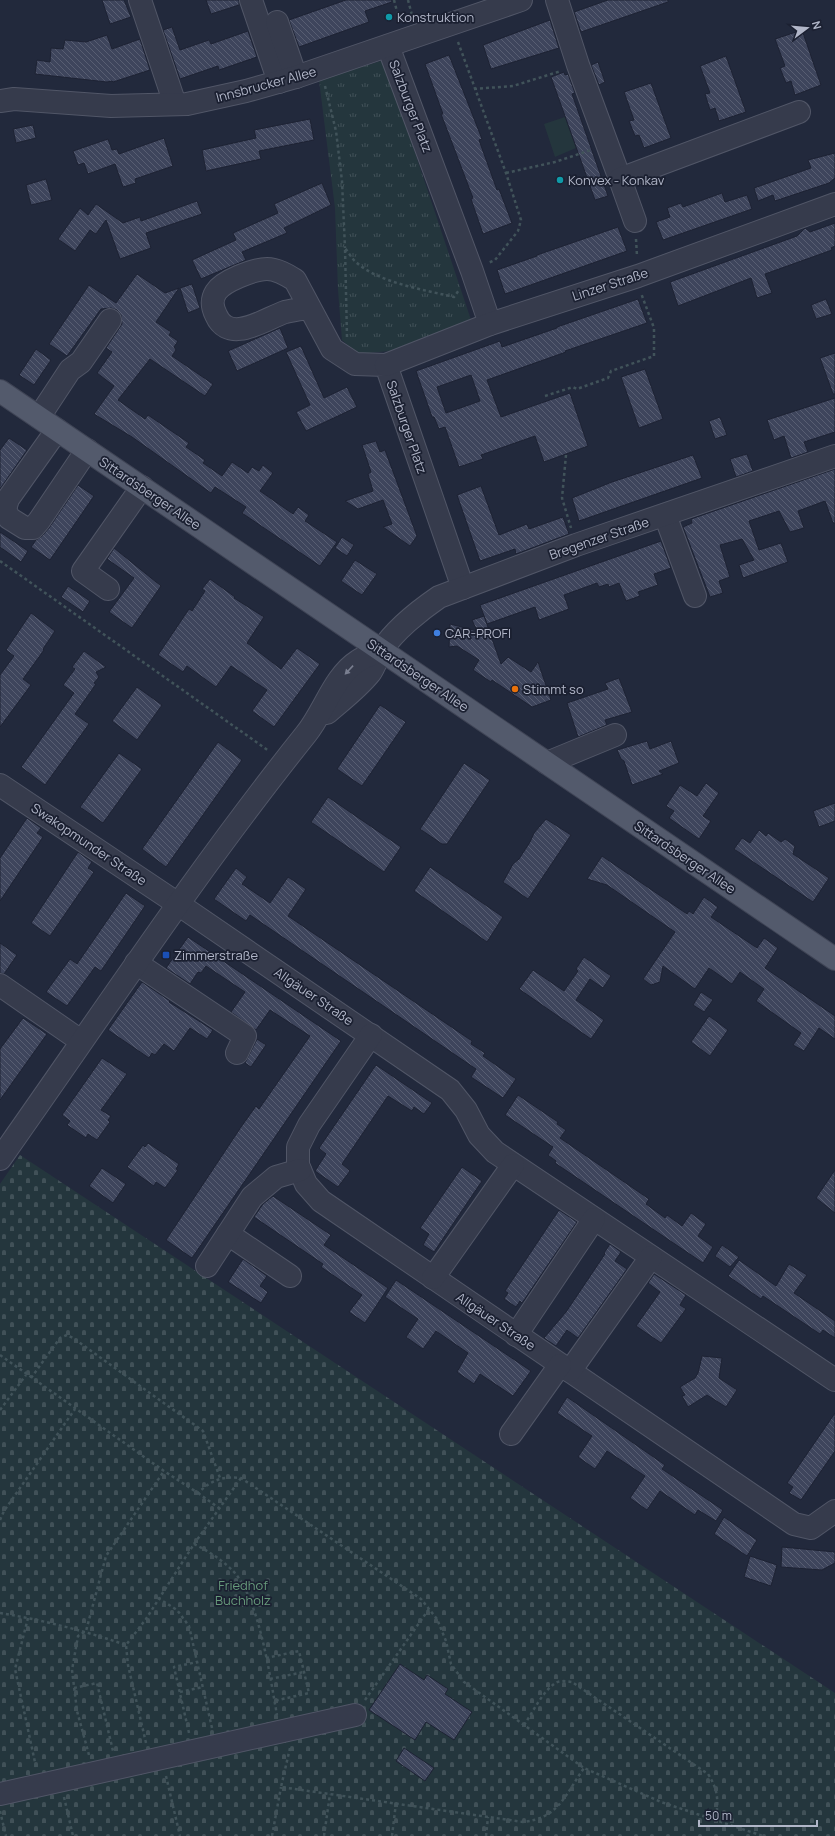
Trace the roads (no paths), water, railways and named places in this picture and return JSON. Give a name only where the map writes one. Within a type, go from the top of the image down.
[{"type":"main road","name":"Sittardsberger Allee","points":[[0,391],[835,959]]},
{"type":"street","points":[[140,0],[175,104]]},
{"type":"street","points":[[251,0],[288,80]]},
{"type":"street","name":"Innsbrucker Allee","points":[[0,101],[14,99],[110,106],[187,104],[288,80],[521,0]]},
{"type":"street","points":[[557,0],[578,65],[635,221]]},
{"type":"street","points":[[277,22],[288,80]]},
{"type":"street","name":"Salzburger Platz","points":[[388,46],[472,271],[490,324]]},
{"type":"street","points":[[620,179],[799,112]]},
{"type":"street","name":"Linzer Straße","points":[[386,365],[490,324],[638,276],[835,204]]},
{"type":"street","name":"Salzburger Platz","points":[[310,308],[332,349],[355,364],[386,365],[463,588]]},
{"type":"street","points":[[39,417],[70,370],[81,362],[110,320]]},
{"type":"street","points":[[57,430],[8,499],[5,509],[9,518],[25,528],[33,528],[87,450]]},
{"type":"street","name":"Bregenzer Straße","points":[[382,650],[422,608],[440,597],[576,545],[835,456]]},
{"type":"street","points":[[108,589],[83,571],[142,487]]},
{"type":"street","points":[[665,514],[695,596]]},
{"type":"street","points":[[0,1159],[7,1134],[81,1041],[178,904],[284,762],[314,725],[334,688],[348,670],[358,661],[382,650]]},
{"type":"street","points":[[547,763],[615,735]]},
{"type":"street","name":"Swakopmunder Straße","points":[[0,785],[178,904]]},
{"type":"street","name":"Allgäuer Straße","points":[[178,904],[450,1090],[466,1110],[479,1135],[495,1152],[835,1380]]},
{"type":"street","points":[[136,963],[245,1036],[237,1053]]},
{"type":"street","points":[[0,985],[81,1041]]},
{"type":"street","name":"Allgäuer Straße","points":[[371,1035],[309,1125],[298,1147],[298,1165],[300,1170],[306,1184],[321,1201],[794,1524],[811,1528],[835,1511]]},
{"type":"street","points":[[433,1278],[513,1165]]},
{"type":"street","points":[[207,1266],[252,1197],[276,1177],[300,1170]]},
{"type":"street","points":[[516,1335],[594,1219]]},
{"type":"street","points":[[228,1234],[290,1276]]},
{"type":"street","points":[[511,1434],[565,1368],[651,1257]]},
{"type":"street","points":[[0,1794],[285,1732],[355,1715]]},
{"type":"place","name":"Konstruktion","points":[[389,17]]},
{"type":"place","name":"Konvex - Konkav","points":[[560,180]]},
{"type":"place","name":"CAR-PROFI","points":[[437,633]]},
{"type":"place","name":"Stimmt so","points":[[515,689]]},
{"type":"place","name":"Zimmerstraße","points":[[166,955]]},
{"type":"park label","name":"Friedhof Buchholz","points":[[243,1592]]}]
